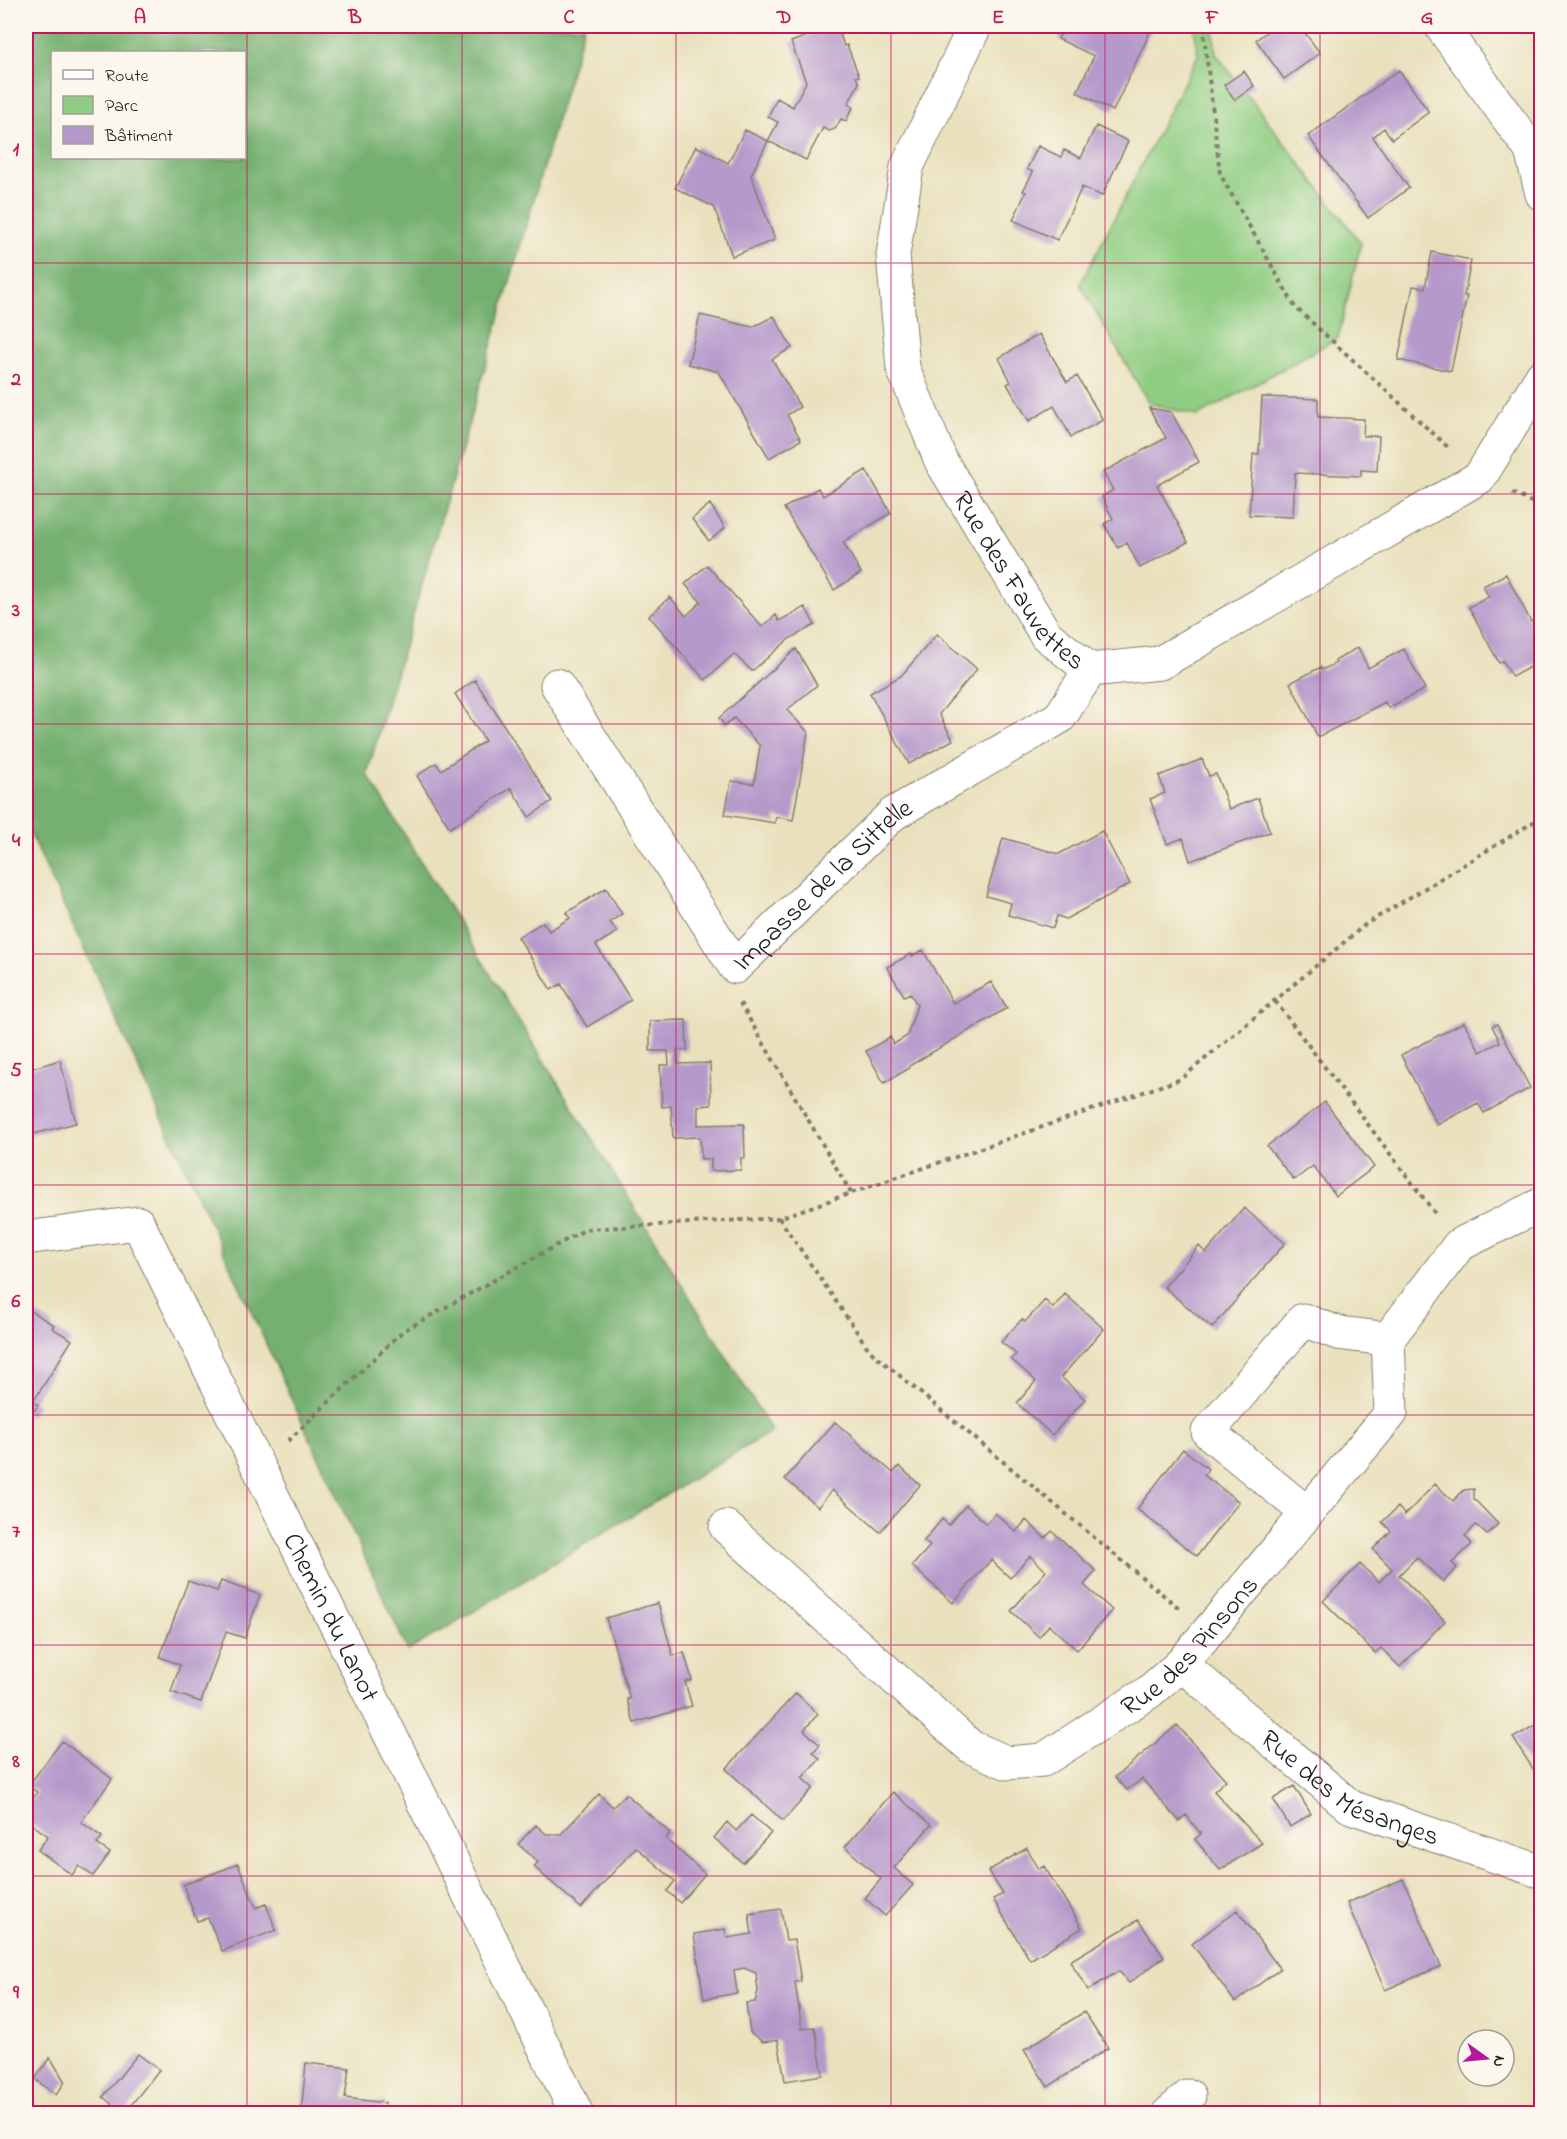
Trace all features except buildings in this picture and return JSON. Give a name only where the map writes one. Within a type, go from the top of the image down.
[{"type":"street","name":"Rue des Fauvettes","points":[[975,26],[907,168],[893,255],[903,368],[941,461],[1046,635],[1090,670],[1160,663],[1480,477],[1542,376]]},
{"type":"street","points":[[1441,26],[1531,150],[1542,194]]},
{"type":"street","name":"Impasse de la Sittelle","points":[[557,685],[735,967],[893,814],[1060,717],[1090,670]]},
{"type":"street","points":[[1306,1513],[1208,1432],[1304,1320],[1338,1333],[1388,1339],[1460,1245],[1542,1204]]},
{"type":"street","name":"Chemin du Lanot","points":[[26,1238],[138,1223],[577,2114]]},
{"type":"street","name":"Rue des Pinsons","points":[[726,1527],[971,1747],[1008,1762],[1043,1760],[1149,1692],[1180,1664],[1391,1413],[1388,1339]]},
{"type":"street","name":"Rue des Mésanges","points":[[1180,1664],[1351,1807],[1542,1872]]},
{"type":"path","points":[[1203,26],[1220,174],[1295,307],[1480,477],[1542,507]]},
{"type":"path","points":[[259,1468],[403,1331],[586,1229],[779,1218],[1181,1079],[1366,924],[1542,817]]},
{"type":"path","points":[[735,967],[735,995],[851,1193]]},
{"type":"path","points":[[1275,1001],[1460,1245]]},
{"type":"path","points":[[779,1218],[870,1351],[1208,1631]]},
{"type":"green space","points":[[26,26],[584,26],[367,774],[772,1431],[408,1651],[26,824]]},
{"type":"green space","points":[[1194,26],[1213,26],[1216,54],[1361,243],[1338,338],[1198,416],[1149,403],[1080,285],[1198,55]]}]
